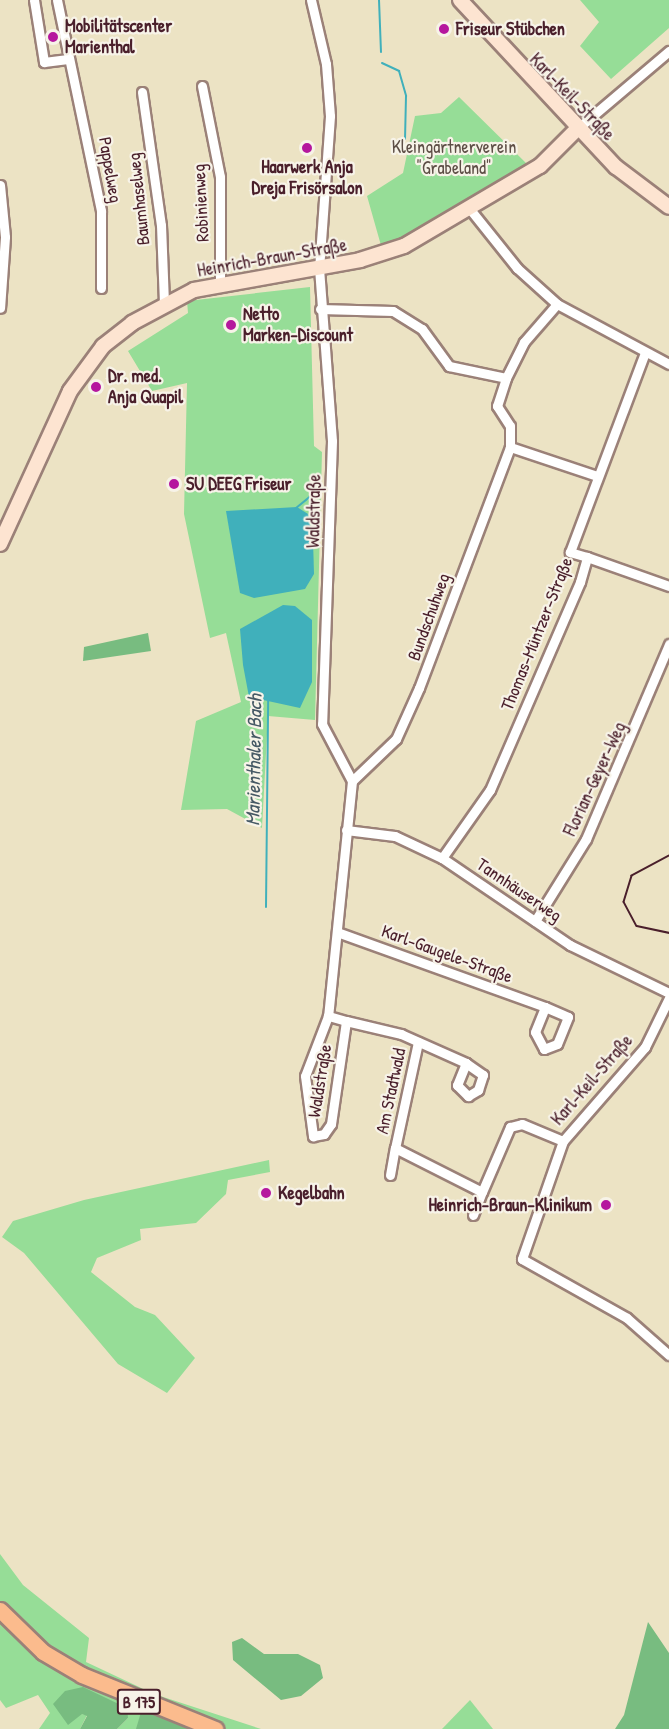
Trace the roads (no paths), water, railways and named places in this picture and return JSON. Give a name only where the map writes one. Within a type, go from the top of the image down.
[{"type":"main road","name":"B 175","points":[[0,1610],[44,1652],[82,1675],[215,1729]]},
{"type":"street","points":[[34,0],[44,62],[68,59]]},
{"type":"street","name":"Pappelweg","points":[[57,0],[101,210],[101,288]]},
{"type":"street","name":"Waldstraße","points":[[311,0],[329,99],[319,268],[320,309],[332,441],[322,724],[352,781],[328,1016],[305,1076],[312,1136],[324,1134],[331,1124],[346,1021],[328,1016]]},
{"type":"street","name":"Karl-Keil-Straße","points":[[460,0],[577,129],[669,207]]},
{"type":"street","points":[[577,129],[669,51]]},
{"type":"street","name":"Robinienweg","points":[[202,86],[220,177],[220,283]]},
{"type":"street","name":"Baumhaselweg","points":[[142,92],[161,225],[164,303]]},
{"type":"street","name":"Heinrich-Braun-Straße","points":[[0,544],[82,370],[103,346],[164,303],[220,283],[319,268],[382,255],[540,166],[577,129]]},
{"type":"street","points":[[0,185],[6,237],[0,308]]},
{"type":"street","points":[[469,208],[518,268],[557,304],[644,355],[669,364]]},
{"type":"street","points":[[557,304],[524,342],[506,378],[497,406],[510,426],[510,447],[597,476]]},
{"type":"street","points":[[320,309],[393,311],[422,329],[449,366],[506,378]]},
{"type":"street","name":"Thomas-Müntzer-Straße","points":[[442,858],[490,790],[587,557],[570,552],[644,355]]},
{"type":"street","name":"Bundschuhweg","points":[[352,781],[387,751],[403,724],[510,447]]},
{"type":"street","points":[[587,557],[669,586]]},
{"type":"street","name":"Florian-Geyer-Weg","points":[[535,921],[586,839],[669,644]]},
{"type":"street","name":"Tannhäuserweg","points":[[346,830],[395,836],[442,858],[607,967],[669,993]]},
{"type":"street","name":"Karl-Gaugele-Straße","points":[[337,932],[546,1007],[568,1017],[557,1044],[544,1049],[535,1032],[546,1007]]},
{"type":"street","name":"Karl-Keil-Straße","points":[[669,998],[645,1047],[563,1141],[522,1259],[627,1318],[669,1355]]},
{"type":"street","name":"Am Stadtwald","points":[[346,1021],[418,1042],[466,1063]]},
{"type":"street","name":"Am Stadtwald","points":[[390,1175],[418,1042]]},
{"type":"street","points":[[473,1215],[510,1128],[522,1124],[563,1141]]},
{"type":"street","name":"Am Stadtwald","points":[[395,1148],[482,1192]]},
{"type":"water","points":[[297,507],[308,514],[313,539],[314,574],[305,589],[254,598],[240,593],[226,511]]},
{"type":"water","points":[[283,605],[295,606],[312,620],[312,682],[300,708],[249,697],[243,665],[240,629]]},
{"type":"waterway","name":"Marienthaler Bach","points":[[379,0],[381,52]]},
{"type":"waterway","name":"Marienthaler Bach","points":[[382,63],[399,71],[406,96],[405,139]]},
{"type":"waterway","name":"Marienthaler Bach","points":[[296,508],[316,492]]},
{"type":"waterway","name":"Marienthaler Bach","points":[[266,907],[268,700]]},
{"type":"tram line","points":[[669,856],[632,876],[624,902],[637,926],[669,933]]},
{"type":"place","name":"Friseur Stübchen","points":[[444,29]]},
{"type":"place","name":"Mobilitätscenter Marienthal","points":[[53,37]]},
{"type":"place","name":"Haarwerk Anja Dreja Frisörsalon","points":[[307,148]]},
{"type":"place","name":"Netto Marken-Discount","points":[[231,325]]},
{"type":"place","name":"Dr. med. Anja Quapil","points":[[96,387]]},
{"type":"place","name":"SU DEEG Friseur","points":[[174,484]]},
{"type":"place","name":"Kegelbahn","points":[[266,1193]]},
{"type":"place","name":"Heinrich-Braun-Klinikum","points":[[606,1205]]},
{"type":"park label","name":"Kleingärtnerverein \"Grabeland\"","points":[[454,158]]}]
